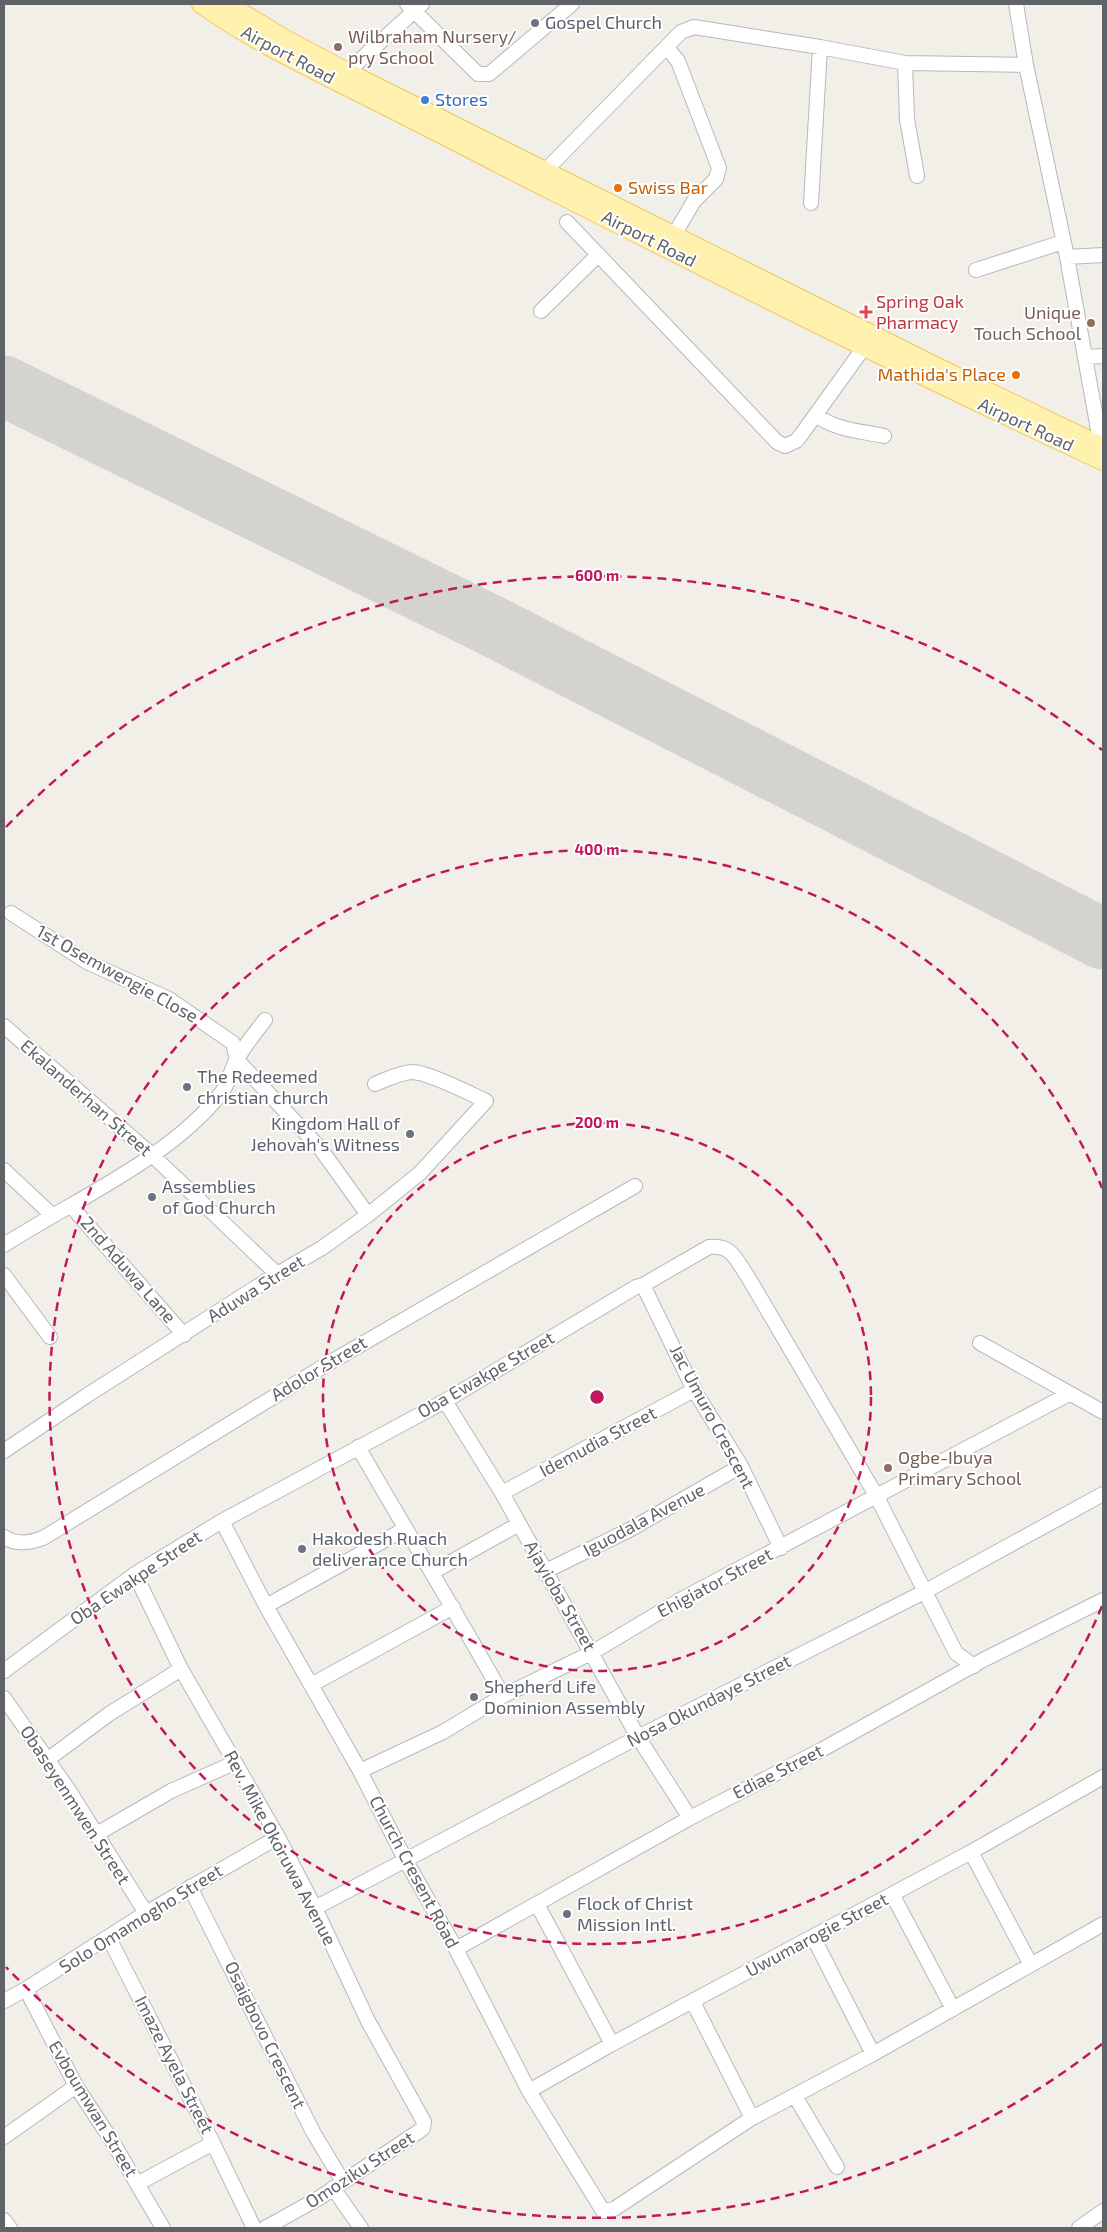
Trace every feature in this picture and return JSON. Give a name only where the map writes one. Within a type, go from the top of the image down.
[{"type":"main road","name":"Airport Road","points":[[201,4],[274,49],[865,346],[930,371]]},
{"type":"main road","name":"Airport Road","points":[[227,4],[285,39],[347,72],[674,235],[930,371],[1103,451]]},
{"type":"street","points":[[347,72],[414,6],[478,74],[484,75],[489,74],[572,4]]},
{"type":"street","points":[[1016,4],[1026,65],[1086,357],[1103,451]]},
{"type":"street","points":[[546,170],[681,32],[694,27],[905,63],[1026,65]]},
{"type":"street","points":[[811,203],[820,47]]},
{"type":"street","points":[[667,48],[678,61],[719,168],[716,179],[694,201],[674,235]]},
{"type":"street","points":[[905,63],[908,118],[917,176]]},
{"type":"street","points":[[567,222],[777,442],[785,446],[796,441],[865,346]]},
{"type":"street","points":[[976,270],[1063,242]]},
{"type":"street","points":[[541,311],[598,255]]},
{"type":"street","points":[[1066,257],[1103,255]]},
{"type":"street","points":[[1086,357],[1103,356]]},
{"type":"street","points":[[816,415],[825,423],[836,427],[884,436]]},
{"type":"street","name":"1st Osemwengie Close","points":[[10,913],[87,962],[168,999],[233,1043],[237,1060],[320,1148],[368,1215]]},
{"type":"street","points":[[4,1245],[152,1155],[200,1117],[223,1090],[237,1060],[265,1020]]},
{"type":"street","name":"Ekalanderhan Street","points":[[4,1026],[152,1155],[277,1274]]},
{"type":"street","name":"Aduwa Street","points":[[5,1447],[184,1335],[277,1274],[322,1248],[368,1215],[420,1173],[486,1101],[457,1087],[414,1072],[399,1074],[375,1084]]},
{"type":"street","points":[[4,1170],[53,1216]]},
{"type":"street","name":"Adolor Street","points":[[4,1537],[18,1542],[30,1543],[43,1538],[329,1362],[635,1186]]},
{"type":"street","name":"2nd Aduwa Lane","points":[[71,1206],[184,1335]]},
{"type":"street","name":"Oba Ewakpe Street","points":[[4,1671],[135,1574],[222,1521],[445,1401],[636,1286],[643,1285],[709,1247],[719,1246],[728,1248],[748,1277],[877,1498]]},
{"type":"street","points":[[4,1275],[50,1336]]},
{"type":"street","name":"Jac Umuro Crescent","points":[[643,1285],[694,1390],[741,1466],[781,1548]]},
{"type":"street","points":[[980,1343],[1103,1412]]},
{"type":"street","name":"Idemudia Street","points":[[502,1493],[694,1390]]},
{"type":"street","name":"Ehigiator Street","points":[[360,1771],[442,1732],[503,1696],[592,1652],[680,1600],[877,1498],[1070,1394]]},
{"type":"street","name":"Ajayioba Street","points":[[445,1401],[502,1493],[638,1737],[690,1818]]},
{"type":"street","points":[[358,1447],[405,1529],[433,1572],[503,1696]]},
{"type":"street","name":"Iguodala Avenue","points":[[546,1571],[631,1529],[741,1466]]},
{"type":"street","name":"Nosa Okundaye Street","points":[[315,1908],[638,1737],[924,1592],[1103,1494]]},
{"type":"street","points":[[877,1498],[956,1653],[974,1666]]},
{"type":"street","name":"Church Cresent Road","points":[[222,1521],[266,1606],[360,1771],[406,1861],[456,1949],[530,2091],[603,2211],[609,2212],[614,2209],[752,2118]]},
{"type":"street","points":[[433,1572],[519,1524]]},
{"type":"street","points":[[266,1606],[405,1529]]},
{"type":"street","name":"Rev. Mike Okoruwa Avenue","points":[[135,1574],[181,1669],[278,1837],[315,1908],[368,2021],[424,2122]]},
{"type":"street","name":"Ediae Street","points":[[456,1949],[690,1818],[823,1749],[974,1666],[1103,1600]]},
{"type":"street","points":[[311,1685],[453,1607]]},
{"type":"street","points":[[47,1760],[110,1714],[181,1669]]},
{"type":"street","name":"Obaseyenmwen Street","points":[[4,1698],[68,1789],[95,1835],[146,1913]]},
{"type":"street","points":[[95,1835],[171,1792],[234,1763]]},
{"type":"street","name":"Uwumarogie Street","points":[[530,2091],[612,2044],[813,1938],[1102,1781]]},
{"type":"street","name":"Solo Omamogho Street","points":[[4,2001],[109,1938],[146,1913],[278,1837]]},
{"type":"street","points":[[971,1852],[1032,1965]]},
{"type":"street","name":"Osaigbovo Crescent","points":[[190,1887],[360,2228]]},
{"type":"street","points":[[892,1894],[953,2009]]},
{"type":"street","points":[[537,1904],[612,2044]]},
{"type":"street","points":[[693,2002],[752,2118],[873,2054],[1103,1924]]},
{"type":"street","name":"Imaze Ayela Street","points":[[109,1938],[213,2143],[137,2184]]},
{"type":"street","points":[[813,1938],[873,2054]]},
{"type":"street","name":"Evboumwan Street","points":[[26,1989],[76,2086],[163,2228]]},
{"type":"street","points":[[4,2137],[76,2086]]},
{"type":"street","points":[[796,2096],[838,2167]]},
{"type":"street","name":"Omoziku Street","points":[[265,2228],[338,2185],[418,2132],[423,2128],[424,2122]]},
{"type":"street","points":[[213,2143],[254,2228]]},
{"type":"street","points":[[1079,2228],[1103,2210]]},
{"type":"street","points":[[4,2220],[10,2228]]},
{"type":"runway","points":[[4,386],[488,624],[1103,939]]},
{"type":"place","name":"Gospel Church","points":[[535,23]]},
{"type":"place","name":"Wilbraham Nursery/ pry School","points":[[338,47]]},
{"type":"place","name":"Stores","points":[[425,100]]},
{"type":"place","name":"Swiss Bar","points":[[618,188]]},
{"type":"place","name":"Spring Oak Pharmacy","points":[[866,312]]},
{"type":"place","name":"Unique Touch School","points":[[1091,323]]},
{"type":"place","name":"Mathida's Place","points":[[1016,375]]},
{"type":"place","name":"The Redeemed christian church","points":[[187,1087]]},
{"type":"place","name":"Kingdom Hall of Jehovah's Witness","points":[[410,1134]]},
{"type":"place","name":"Assemblies of God Church","points":[[152,1197]]},
{"type":"place","name":"Ogbe-Ibuya Primary School","points":[[888,1468]]},
{"type":"place","name":"Hakodesh Ruach deliverance Church","points":[[302,1549]]},
{"type":"place","name":"Shepherd Life Dominion Assembly","points":[[474,1697]]},
{"type":"place","name":"Flock of Christ Mission Intl.","points":[[567,1914]]}]
